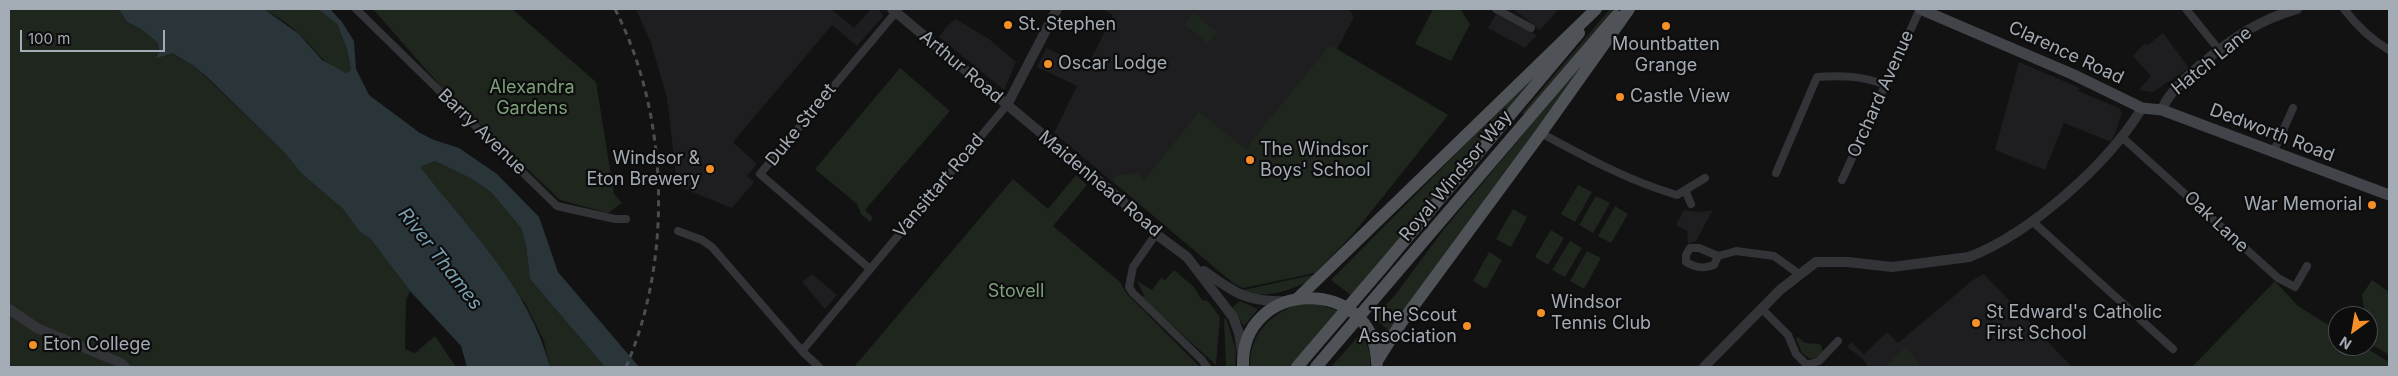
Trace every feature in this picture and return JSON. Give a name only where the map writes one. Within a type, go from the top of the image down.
[{"type":"main road","name":"Royal Windsor Way","points":[[1297,367],[1560,57],[1597,9]]},
{"type":"main road","points":[[1243,363],[1248,337],[1257,323],[1271,310],[1293,300],[1597,9]]},
{"type":"main road","name":"Royal Windsor Way","points":[[1316,367],[1623,9]]},
{"type":"main road","points":[[1376,364],[1400,323],[1542,133],[1629,9]]},
{"type":"main road","name":"Clarence Road","points":[[1920,9],[2057,67],[2142,108]]},
{"type":"main road","name":"Dedworth Road","points":[[2142,108],[2162,110],[2273,153],[2389,194]]},
{"type":"main road","points":[[1293,300],[1329,300],[1349,310],[1367,329],[1375,348],[1376,364]]},
{"type":"street","name":"Barry Avenue","points":[[356,9],[557,206],[615,219],[626,219]]},
{"type":"street","name":"Vansittart Road","points":[[802,351],[1007,105],[1057,9]]},
{"type":"street","points":[[1496,9],[1531,28]]},
{"type":"street","name":"Orchard Avenue","points":[[1842,180],[1920,9]]},
{"type":"street","points":[[2186,9],[2220,51]]},
{"type":"street","name":"Hatch Lane","points":[[2162,110],[2165,101],[2181,82],[2247,30],[2279,14],[2297,9]]},
{"type":"street","points":[[2344,9],[2357,26],[2375,42],[2389,50]]},
{"type":"street","name":"Arthur Road","points":[[894,10],[1007,105]]},
{"type":"street","name":"Duke Street","points":[[870,268],[760,174],[894,10]]},
{"type":"street","points":[[1776,173],[1817,77],[1844,75],[1867,78],[1886,85]]},
{"type":"street","name":"Maidenhead Road","points":[[1007,105],[1118,197],[1156,234],[1173,245],[1193,263],[1241,296],[1263,302],[1293,300]]},
{"type":"street","points":[[1704,367],[1798,274],[1816,262],[1848,262],[1892,266],[1969,257],[1981,253],[2032,221],[2081,182],[2123,138],[2142,108]]},
{"type":"street","points":[[2273,153],[2293,108]]},
{"type":"street","points":[[1542,133],[1595,162],[1652,188],[1677,195],[1705,178]]},
{"type":"street","name":"Oak Lane","points":[[2123,138],[2278,278],[2295,287],[2306,266]]},
{"type":"street","points":[[1685,190],[1692,204]]},
{"type":"street","points":[[2032,221],[2173,348]]},
{"type":"street","points":[[678,231],[702,240],[712,247],[802,351],[819,367]]},
{"type":"street","points":[[1156,234],[1133,267],[1129,287],[1207,367]]},
{"type":"street","points":[[1718,256],[1736,252],[1774,256],[1798,274]]},
{"type":"street","name":"Maidenhead Road","points":[[1193,263],[1233,317],[1239,333],[1243,363]]},
{"type":"street","points":[[9,309],[36,328],[121,363],[125,367]]},
{"type":"street","points":[[1762,309],[1788,335],[1796,354],[1806,364],[1819,361],[1838,340]]},
{"type":"shaded area","points":[[636,9],[831,9],[854,28],[871,9],[878,9],[883,16],[857,46],[832,25],[733,142],[757,164],[747,176],[754,182],[732,208],[677,186],[667,98],[651,43]]},
{"type":"shaded area","name":"The Windsor Boys' School","points":[[1102,9],[1349,9],[1354,17],[1337,49],[1448,115],[1353,234],[1243,288],[1233,283],[1054,133],[1077,86],[1037,67],[1046,48],[1087,67],[1113,15]]},
{"type":"shaded area","points":[[1513,9],[1559,9],[1540,30]]},
{"type":"shaded area","points":[[1496,14],[1537,35],[1525,48],[1488,28]]},
{"type":"shaded area","points":[[956,19],[989,39],[1016,62],[1004,90],[939,37],[947,26]]},
{"type":"shaded area","points":[[2163,33],[2189,68],[2153,92],[2139,90],[2151,76],[2133,56],[2144,44],[2148,45]]},
{"type":"shaded area","points":[[2019,62],[2080,88],[2078,91],[2119,108],[2122,113],[2111,142],[2064,123],[2045,170],[1995,150]]},
{"type":"shaded area","points":[[1684,210],[1700,212],[1713,210],[1696,241],[1688,244],[1687,231],[1676,225]]},
{"type":"shaded area","points":[[812,274],[837,295],[825,309],[802,282]]},
{"type":"shaded area","name":"St Edward's Catholic First School","points":[[1984,274],[2072,367],[1868,367],[1863,359],[1847,347],[1851,342],[1864,354],[1887,332],[1898,343],[1973,280]]},
{"type":"green space","points":[[9,9],[119,9],[127,22],[141,29],[158,43],[159,51],[156,56],[158,58],[171,53],[194,66],[284,152],[302,174],[343,209],[359,231],[371,238],[410,291],[406,300],[405,349],[415,353],[435,336],[456,367],[9,367]]},
{"type":"green space","points":[[264,9],[318,9],[337,24],[347,49],[351,70],[346,73],[326,62],[295,30]]},
{"type":"green space","name":"Alexandra Gardens","points":[[373,9],[512,9],[596,82],[614,194],[622,203],[608,213],[560,200],[444,90]]},
{"type":"green space","points":[[1433,9],[1460,9],[1470,24],[1451,61],[1415,44]]},
{"type":"green space","points":[[1610,9],[1613,9],[1528,110],[1524,114],[1522,113]]},
{"type":"green space","points":[[1194,13],[1217,32],[1208,43],[1185,25]]},
{"type":"green space","points":[[1330,45],[1448,115],[1353,234],[1315,273],[1243,288],[1233,283],[1112,180],[1116,176],[1138,173],[1144,180],[1199,112],[1247,150],[1251,142]]},
{"type":"green space","points":[[1556,53],[1352,296],[1331,280]]},
{"type":"green space","points":[[900,68],[950,111],[865,210],[873,218],[870,222],[861,214],[857,204],[815,169]]},
{"type":"green space","points":[[1577,70],[1579,71],[1389,331],[1374,317],[1395,295],[1444,229]]},
{"type":"green space","points":[[435,161],[472,179],[491,192],[521,228],[526,246],[530,279],[605,367],[550,367],[544,341],[525,303],[419,167]]},
{"type":"green space","name":"Stovell","points":[[1076,175],[1087,185],[1053,226],[1120,282],[1126,293],[1200,367],[854,367],[1013,179],[1048,209]]},
{"type":"green space","points":[[1578,185],[1592,192],[1575,222],[1561,214]]},
{"type":"green space","points":[[1596,196],[1610,203],[1593,233],[1579,225]]},
{"type":"green space","points":[[1615,206],[1628,214],[1611,243],[1598,236]]},
{"type":"green space","points":[[1513,209],[1527,217],[1511,247],[1496,239]]},
{"type":"green space","points":[[1551,230],[1564,238],[1548,265],[1535,257]]},
{"type":"green space","points":[[1570,241],[1582,248],[1565,277],[1552,270]]},
{"type":"green space","points":[[1587,251],[1601,258],[1584,289],[1570,281]]},
{"type":"green space","points":[[1489,252],[1502,260],[1486,289],[1473,281]]},
{"type":"green space","points":[[1174,270],[1194,287],[1202,300],[1208,301],[1220,317],[1216,365],[1142,298],[1144,295],[1137,281],[1152,290],[1161,278],[1165,280]]},
{"type":"green space","points":[[1312,275],[1314,278],[1305,283],[1280,292],[1253,294],[1243,292],[1244,290]]},
{"type":"green space","points":[[2372,280],[2389,292],[2389,355],[2378,348],[2378,306],[2364,306],[2362,295]]},
{"type":"green space","points":[[2275,281],[2298,306],[2328,325],[2328,356],[2378,355],[2389,362],[2389,367],[2192,367]]},
{"type":"green space","points":[[1240,301],[1258,309],[1244,326],[1232,308]]},
{"type":"green space","points":[[1298,304],[1317,304],[1339,311],[1291,367],[1250,367],[1253,345],[1263,328],[1278,314]]},
{"type":"green space","points":[[1226,318],[1236,350],[1235,367],[1226,367],[1224,319]]},
{"type":"green space","points":[[1362,332],[1370,353],[1370,367],[1331,367]]},
{"type":"green space","points":[[1798,337],[1805,343],[1820,344],[1823,351],[1818,357],[1810,359],[1802,353],[1796,338]]},
{"type":"green space","points":[[1906,347],[1922,367],[1885,367]]},
{"type":"water","name":"River Thames","points":[[119,9],[264,9],[299,34],[322,60],[346,73],[351,70],[347,49],[337,24],[318,9],[330,9],[342,22],[354,41],[356,69],[369,95],[420,133],[434,140],[459,148],[497,174],[539,217],[558,272],[639,367],[605,367],[530,279],[526,246],[521,228],[491,192],[472,179],[435,161],[420,167],[496,261],[513,285],[528,311],[550,367],[467,367],[461,346],[410,291],[371,239],[359,231],[343,209],[302,174],[284,152],[194,66],[172,53],[156,57],[159,51],[158,43],[141,29],[127,22]]},
{"type":"railway","points":[[615,9],[633,50],[646,94],[655,140],[658,187],[657,234],[652,280],[641,325],[626,367]]},
{"type":"place","name":"St. Stephen","points":[[1008,25]]},
{"type":"place","name":"Mountbatten Grange","points":[[1666,26]]},
{"type":"place","name":"Oscar Lodge","points":[[1048,64]]},
{"type":"place","name":"Castle View","points":[[1620,97]]},
{"type":"place","name":"The Windsor Boys' School","points":[[1250,160]]},
{"type":"place","name":"Windsor & Eton Brewery","points":[[710,169]]},
{"type":"place","name":"War Memorial","points":[[2372,205]]},
{"type":"place","name":"Windsor Tennis Club","points":[[1541,313]]},
{"type":"place","name":"St Edward's Catholic First School","points":[[1976,323]]},
{"type":"place","name":"The Scout Association","points":[[1467,326]]},
{"type":"place","name":"Eton College","points":[[33,345]]}]
